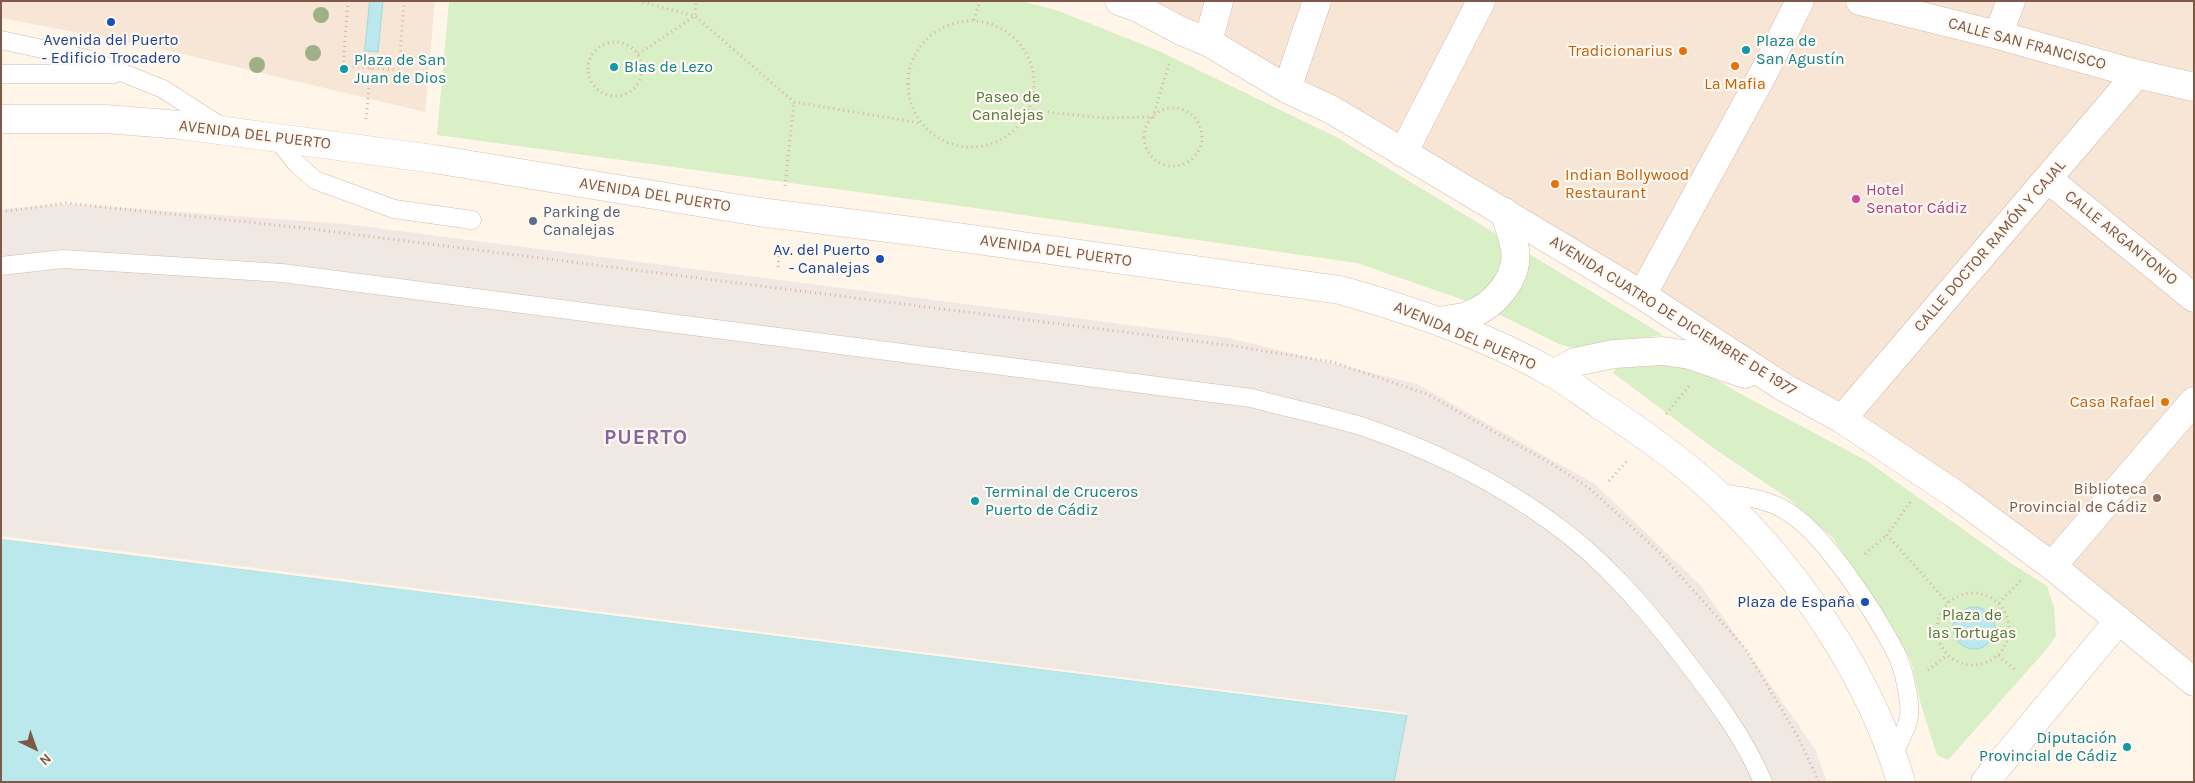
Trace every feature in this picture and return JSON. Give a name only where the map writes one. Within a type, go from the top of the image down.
[{"type":"street","points":[[1208,42],[1219,1]]},
{"type":"street","points":[[1287,89],[1317,1]]},
{"type":"street","points":[[1403,153],[1482,1]]},
{"type":"street","points":[[1642,296],[1763,74],[1800,1]]},
{"type":"street","name":"CALLE SAN FRANCISCO","points":[[1860,1],[2137,74],[2194,87]]},
{"type":"street","points":[[1998,36],[2011,1]]},
{"type":"street","name":"AVENIDA CUATRO DE DICIEMBRE DE 1977","points":[[1131,3],[1208,42],[1287,89],[1332,110],[1505,212],[1642,296],[1785,388],[1842,419],[1927,475],[2052,566],[2194,682]]},
{"type":"street","name":"CALLE DOCTOR RAMÓN Y CAJAL","points":[[1842,419],[2137,74]]},
{"type":"street","name":"AVENIDA DEL PUERTO","points":[[1,119],[105,119],[230,132],[362,149],[759,212],[920,232],[1340,290],[1402,308],[1439,321],[1504,349],[1554,374],[1648,437],[1714,492],[1754,532],[1793,579],[1828,629],[1858,680],[1893,755],[1901,782]]},
{"type":"street","name":"CALLE ARGANTONIO","points":[[2048,179],[2194,298]]},
{"type":"street","points":[[1439,321],[1470,315],[1493,301],[1505,288],[1512,273],[1516,252],[1505,212]]},
{"type":"street","points":[[1554,374],[1575,362],[1605,356],[1663,351],[1690,355],[1785,388]]},
{"type":"street","points":[[2052,566],[2194,401]]},
{"type":"street","points":[[1985,782],[2119,620]]},
{"type":"lane","points":[[1,40],[88,59],[163,89],[230,132]]},
{"type":"lane","points":[[1,74],[125,74]]},
{"type":"lane","points":[[276,138],[296,163],[314,180],[394,209],[472,220]]},
{"type":"lane","points":[[1,266],[63,259],[282,273],[1251,398],[1361,426],[1432,454],[1495,486],[1550,521],[1589,554],[1623,586],[1673,644],[1706,687],[1737,732],[1763,782]]},
{"type":"lane","points":[[1714,492],[1767,502],[1791,513],[1820,539],[1865,602],[1897,655],[1907,692],[1909,717],[1893,755]]},
{"type":"path","points":[[348,1],[343,66],[399,70],[404,1]]},
{"type":"path","points":[[638,1],[694,16],[794,102],[920,123]]},
{"type":"path","points":[[638,54],[694,16],[696,1]]},
{"type":"path","points":[[974,20],[980,1]]},
{"type":"path","points":[[974,20],[993,24],[1011,33],[1024,48],[1032,66],[1035,85],[1028,110],[1022,121],[1009,135],[991,144],[972,147],[952,145],[935,136],[920,123],[911,105],[907,84],[910,64],[920,45],[935,31],[954,22],[974,20]]},
{"type":"path","points":[[624,43],[632,47],[638,54],[642,62],[641,79],[630,92],[622,96],[605,95],[592,83],[588,74],[588,65],[597,49],[605,44],[624,43]]},
{"type":"path","points":[[1028,110],[1104,118],[1153,116],[1163,110],[1181,109],[1190,113],[1201,128],[1201,146],[1196,154],[1180,165],[1170,166],[1153,158],[1147,150],[1145,140],[1145,131],[1153,116],[1172,56]]},
{"type":"path","points":[[362,149],[371,68]]},
{"type":"path","points":[[1859,559],[1887,535],[1927,475]]},
{"type":"path","points":[[1887,535],[1948,603]]},
{"type":"path","points":[[1968,593],[1979,593],[1999,603],[2005,611],[2009,630],[2008,639],[1998,656],[1978,665],[1967,665],[1947,655],[1940,646],[1937,623],[1941,611],[1948,603],[1957,596],[1968,593]]},
{"type":"path","points":[[1925,672],[1947,655]]},
{"type":"path","points":[[1998,656],[2017,670]]},
{"type":"shaded area","points":[[1,1],[435,1],[425,112],[153,47],[1,18]]},
{"type":"shaded area","points":[[1146,1],[2194,1],[2194,666],[1955,477],[1395,134],[1177,12]]},
{"type":"shaded area","points":[[69,204],[345,224],[1229,338],[1417,384],[1595,484],[1702,587],[1815,749],[1827,782],[1394,782],[1407,715],[1,539],[1,209]]},
{"type":"green space","name":"Paseo de Canalejas","points":[[449,1],[1021,1],[1056,10],[1159,51],[1338,138],[1663,335],[1574,348],[1559,344],[1484,307],[1357,263],[961,206],[437,135]]},
{"type":"green space","name":"Plaza de las Tortugas","points":[[1621,362],[1659,363],[1699,369],[1737,392],[1867,461],[2009,562],[2047,586],[2054,607],[2056,636],[2046,650],[1948,760],[1937,755],[1921,705],[1911,661],[1857,573],[1833,538],[1789,499],[1712,447],[1613,373]]},
{"type":"water","points":[[370,1],[383,1],[378,52],[365,51]]},
{"type":"water","points":[[1,539],[1407,715],[1394,782],[1,782]]},
{"type":"water","points":[[1978,607],[1986,610],[1992,616],[1995,628],[1992,640],[1986,646],[1970,649],[1962,646],[1956,640],[1953,624],[1956,616],[1962,610]]},
{"type":"pier","points":[[1,536],[1407,713],[1407,715],[1,539]]},
{"type":"place","name":"Avenida del Puerto - Edificio Trocadero","points":[[111,22]]},
{"type":"place","name":"Plaza de San Agustín","points":[[1746,50]]},
{"type":"place","name":"Tradicionarius","points":[[1683,51]]},
{"type":"place","name":"La Mafia","points":[[1735,66]]},
{"type":"place","name":"Blas de Lezo","points":[[614,67]]},
{"type":"place","name":"Plaza de San Juan de Dios","points":[[344,69]]},
{"type":"place","name":"Indian Bollywood Restaurant","points":[[1555,184]]},
{"type":"place","name":"Hotel Senator Cádiz","points":[[1856,199]]},
{"type":"place","name":"Parking de Canalejas","points":[[533,221]]},
{"type":"place","name":"Av. del Puerto - Canalejas","points":[[880,259]]},
{"type":"place","name":"Casa Rafael","points":[[2165,402]]},
{"type":"place","name":"Biblioteca Provincial de Cádiz","points":[[2157,498]]},
{"type":"place","name":"Terminal de Cruceros Puerto de Cádiz","points":[[975,501]]},
{"type":"place","name":"Plaza de España","points":[[1865,602]]},
{"type":"place","name":"Diputación Provincial de Cádiz","points":[[2127,747]]},
{"type":"district","name":"PUERTO","points":[[646,438]]}]
